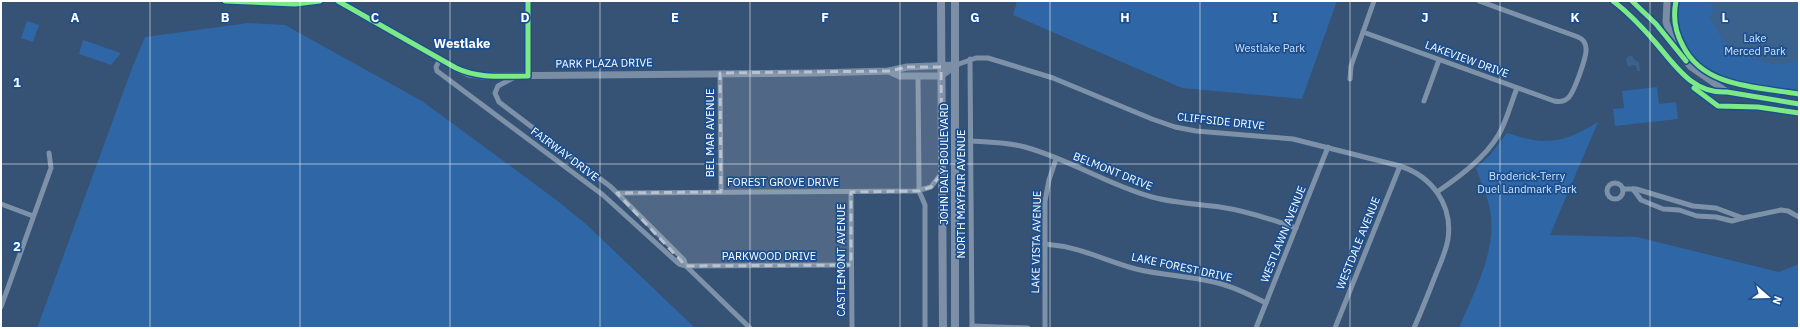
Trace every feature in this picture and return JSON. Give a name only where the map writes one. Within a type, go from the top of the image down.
[{"type":"main road","name":"JOHN DALY BOULEVARD","points":[[941,1],[943,328]]},
{"type":"main road","name":"JOHN DALY BOULEVARD","points":[[955,1],[955,328]]},
{"type":"street","points":[[225,1],[295,4],[320,1]]},
{"type":"street","name":"PARK PLAZA DRIVE","points":[[338,1],[469,74],[484,76],[889,71],[907,67],[941,67],[956,65]]},
{"type":"street","points":[[528,1],[528,76]]},
{"type":"street","points":[[1350,80],[1350,66],[1374,1]]},
{"type":"street","name":"LAKEVIEW DRIVE","points":[[1363,32],[1554,101],[1564,101],[1572,93],[1586,55],[1584,41],[1578,37],[1479,1]]},
{"type":"street","points":[[1614,1],[1643,28],[1686,78],[1697,86],[1709,90],[1799,104]]},
{"type":"street","points":[[1626,11],[1634,1],[1698,73],[1727,92]]},
{"type":"street","points":[[1667,1],[1667,25],[1678,51]]},
{"type":"street","name":"CLIFFSIDE DRIVE","points":[[956,65],[970,59],[988,58],[1039,73],[1175,127],[1196,131],[1293,139],[1400,166],[1421,176],[1437,192],[1447,213],[1448,238],[1444,254],[1414,328]]},
{"type":"street","name":"FAIRWAY DRIVE","points":[[440,59],[436,67],[437,71],[600,192],[679,264],[686,266]]},
{"type":"street","name":"NORTH MAYFAIR AVENUE","points":[[970,59],[972,327]]},
{"type":"street","points":[[1424,101],[1439,60]]},
{"type":"street","points":[[941,76],[956,65]]},
{"type":"street","name":"PARK PLAZA DRIVE","points":[[889,71],[900,76],[941,76]]},
{"type":"street","name":"BEL MAR AVENUE","points":[[720,73],[721,192]]},
{"type":"street","name":"FAIRWAY DRIVE","points":[[518,76],[498,86],[495,93],[497,100],[617,193],[684,260],[686,266],[750,328]]},
{"type":"street","points":[[918,76],[919,191],[925,205],[925,328]]},
{"type":"street","points":[[1437,192],[1472,164],[1494,142],[1502,127],[1517,88]]},
{"type":"street","name":"BELMONT DRIVE","points":[[971,141],[1015,145],[1056,159],[1126,188],[1152,197],[1247,212],[1296,228]]},
{"type":"street","name":"WESTLAWN AVENUE","points":[[1256,328],[1328,147]]},
{"type":"street","points":[[1,307],[51,168],[49,153]]},
{"type":"street","name":"LAKE VISTA AVENUE","points":[[1045,328],[1046,196],[1049,180],[1056,159]]},
{"type":"street","name":"WESTDALE AVENUE","points":[[1335,328],[1400,166]]},
{"type":"street","name":"FOREST GROVE DRIVE","points":[[617,193],[919,191],[931,187],[942,173]]},
{"type":"street","points":[[1623,189],[1633,189],[1693,206],[1721,209],[1743,218]]},
{"type":"street","points":[[1633,189],[1641,200],[1663,209],[1679,210],[1697,216],[1716,216],[1732,221],[1781,210],[1799,217]]},
{"type":"street","name":"CASTLEMONT AVENUE","points":[[851,192],[852,328]]},
{"type":"street","points":[[1,204],[33,216]]},
{"type":"street","name":"LAKE FOREST DRIVE","points":[[1045,244],[1080,249],[1123,265],[1148,272],[1223,284],[1266,303]]},
{"type":"street","name":"PARKWOOD DRIVE","points":[[686,266],[851,265]]},
{"type":"street","points":[[972,327],[1028,328]]},
{"type":"highlighted area","points":[[907,67],[941,67],[942,173],[931,187],[919,191],[851,192],[851,265],[686,266],[617,193],[721,192],[720,73],[889,71]]},
{"type":"green space","name":"Westlake Park","points":[[1017,1],[1337,1],[1302,99],[1182,88],[1013,15]]},
{"type":"green space","name":"Lake Merced Park","points":[[1674,1],[1799,1],[1799,96],[1732,85],[1716,79],[1702,71],[1690,60],[1678,41],[1673,24]]},
{"type":"green space","points":[[27,21],[39,25],[33,42],[21,38]]},
{"type":"green space","points":[[248,23],[285,25],[422,101],[555,199],[586,224],[695,328],[37,328],[132,68],[145,37]]},
{"type":"green space","points":[[83,40],[121,53],[111,65],[79,54]]},
{"type":"green space","points":[[1657,87],[1659,104],[1676,102],[1678,119],[1615,126],[1613,109],[1624,108],[1622,91]]},
{"type":"green space","name":"Broderick-Terry Duel Landmark Park","points":[[1598,122],[1550,235],[1637,237],[1779,272],[1799,264],[1799,328],[1459,328],[1484,268],[1491,237],[1489,205],[1476,168],[1490,155],[1507,133],[1533,140],[1554,140],[1575,134]]},
{"type":"shaded area","points":[[1799,1],[1799,59],[1789,63],[1775,65],[1734,53],[1725,43],[1709,17],[1713,13],[1714,4],[1703,4],[1702,2]]},
{"type":"shaded area","points":[[1629,56],[1632,56],[1639,62],[1640,71],[1637,71],[1636,66],[1633,65],[1630,67],[1627,65],[1626,59]]},
{"type":"cycle path","points":[[225,1],[295,4],[320,1]]},
{"type":"cycle path","points":[[338,1],[456,68],[474,74],[501,76],[528,76],[528,1]]},
{"type":"cycle path","points":[[1613,1],[1635,20],[1677,68],[1694,83],[1715,91],[1799,104]]},
{"type":"cycle path","points":[[1632,1],[1656,24],[1686,61]]},
{"type":"cycle path","points":[[1676,1],[1675,24],[1680,41],[1692,60],[1704,70],[1718,78],[1734,83],[1750,87],[1799,94]]},
{"type":"cycle path","points":[[1694,88],[1718,106],[1758,107],[1799,113]]},
{"type":"district","name":"Westlake","points":[[462,43]]}]
